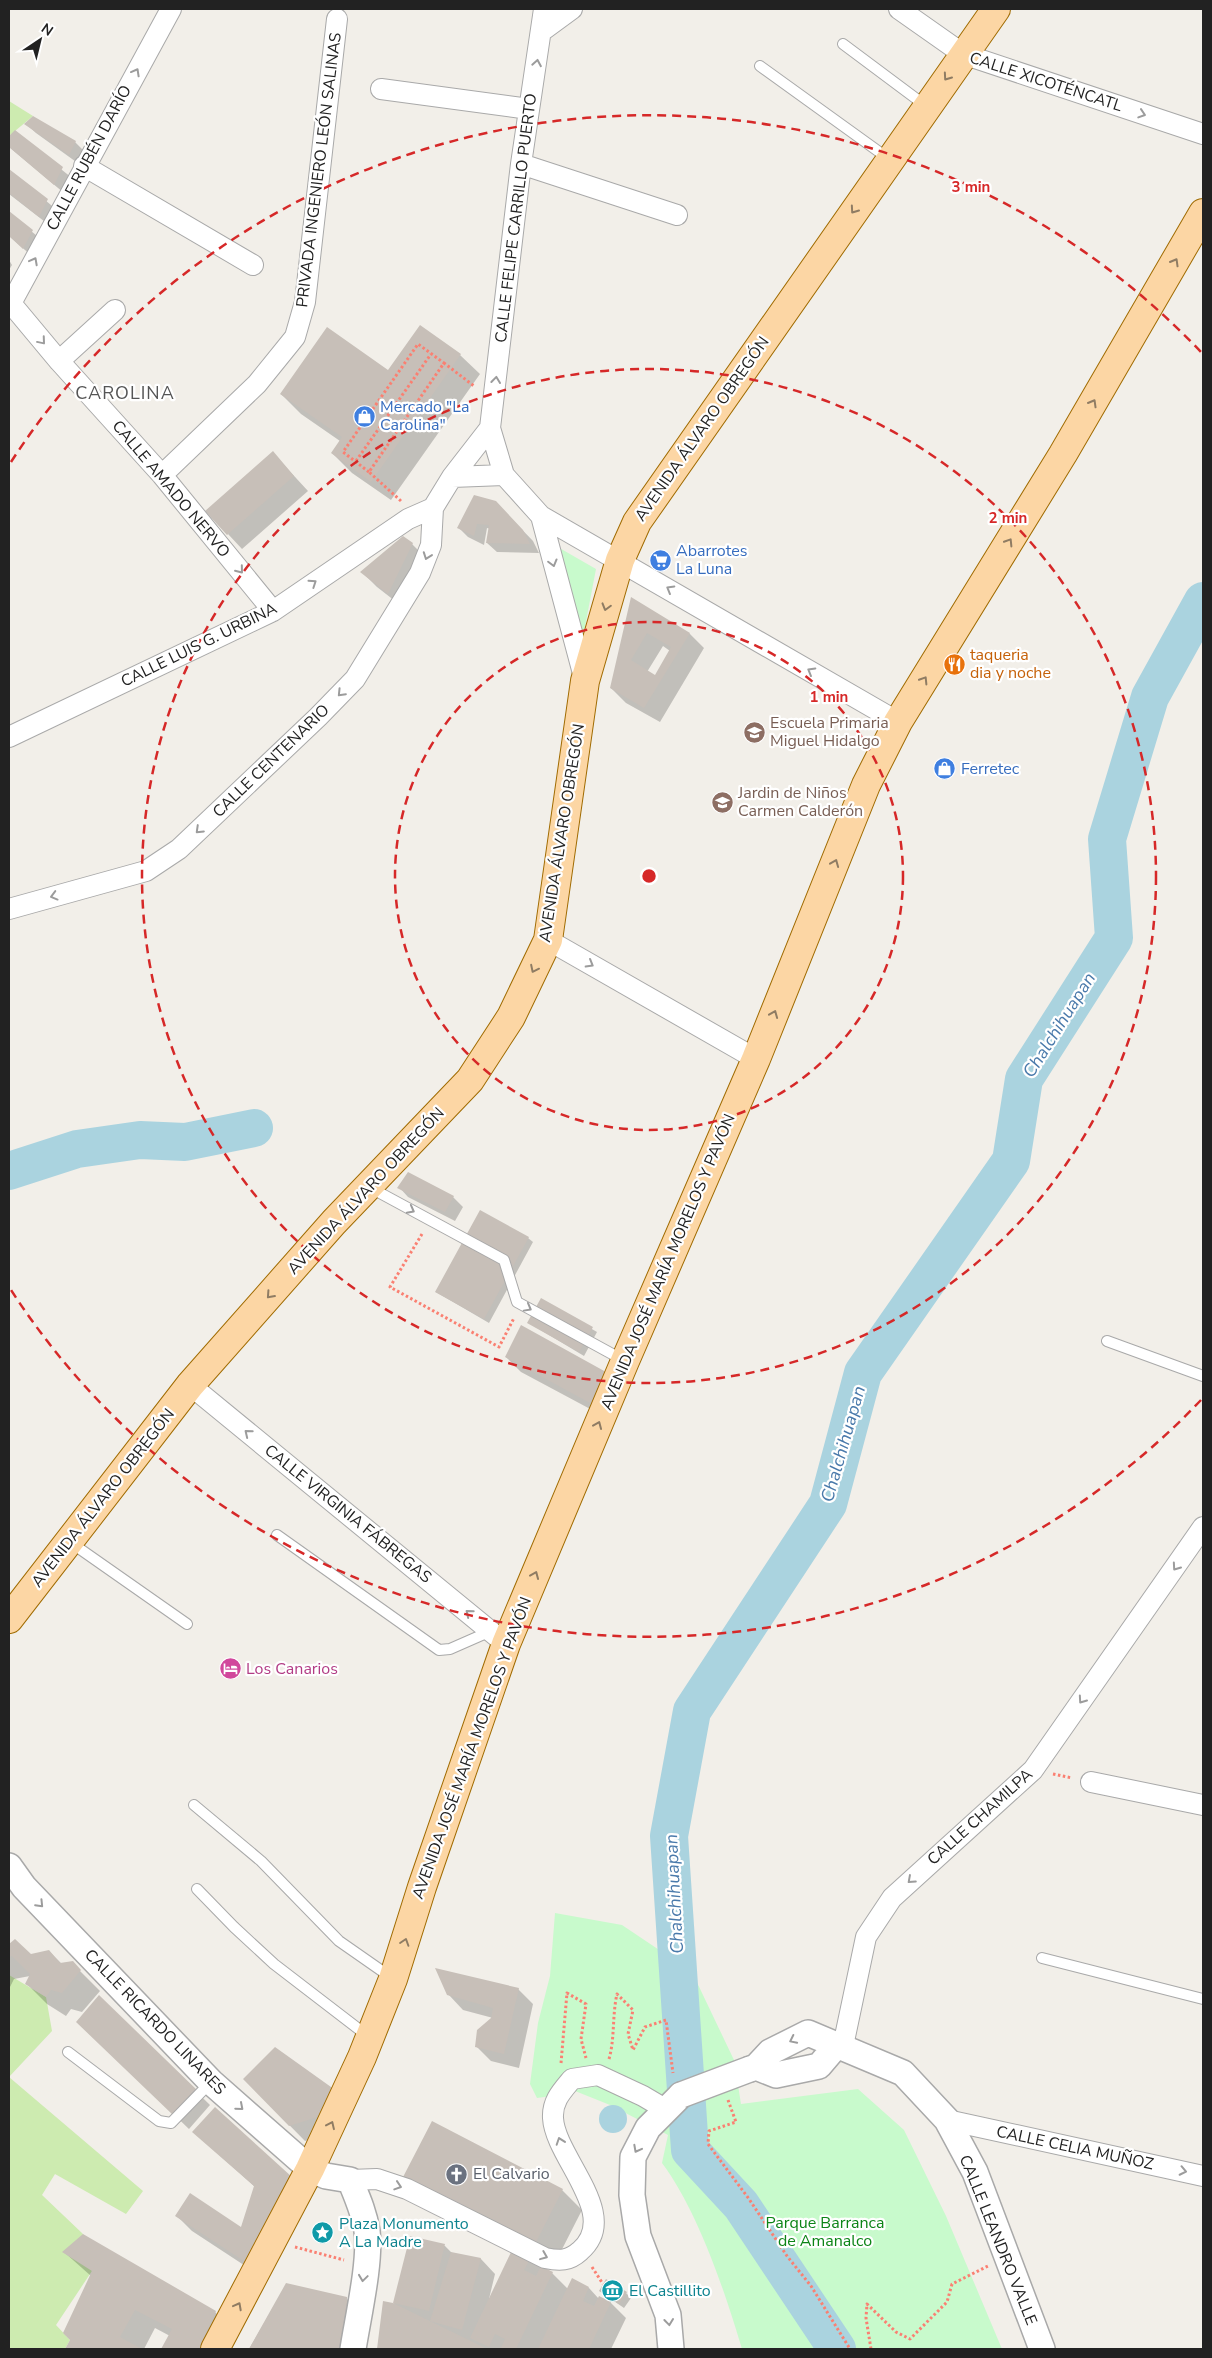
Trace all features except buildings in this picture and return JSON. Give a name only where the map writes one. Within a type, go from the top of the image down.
[{"type":"main road","name":"AVENIDA ÁLVARO OBREGÓN","points":[[9,1619],[190,1385],[368,1186],[470,1080],[511,1017],[548,940],[585,680],[620,560],[637,522],[996,9]]},
{"type":"main road","name":"AVENIDA JOSÉ MARÍA MORELOS Y PAVÓN","points":[[215,2349],[310,2169],[370,2037],[393,1979],[499,1638],[625,1361],[756,1059],[866,785],[898,722],[1062,454],[1203,213]]},
{"type":"street","name":"CALLE RUBÉN DARÍO","points":[[10,304],[171,9]]},
{"type":"street","name":"CALLE FELIPE CARRILLO PUERTO","points":[[490,428],[521,164],[544,9]]},
{"type":"street","points":[[542,31],[572,9]]},
{"type":"street","name":"CALLE XICOTÉNCATL","points":[[899,9],[963,54],[1203,134]]},
{"type":"street","name":"PRIVADA INGENIERO LEÓN SALINAS","points":[[162,475],[256,384],[296,337],[305,302],[338,19]]},
{"type":"street","points":[[381,90],[529,109]]},
{"type":"street","points":[[521,164],[677,215]]},
{"type":"street","points":[[84,166],[253,265]]},
{"type":"street","name":"CALLE AMADO NERVO","points":[[10,304],[162,475],[273,611]]},
{"type":"street","points":[[59,361],[115,310]]},
{"type":"street","points":[[490,428],[504,474],[541,516],[898,722]]},
{"type":"street","points":[[433,508],[452,477],[490,428]]},
{"type":"street","points":[[452,477],[504,474]]},
{"type":"street","name":"CALLE LUIS G. URBINA","points":[[9,737],[273,611],[408,519],[433,508]]},
{"type":"street","name":"CALLE CENTENARIO","points":[[9,909],[146,871],[180,849],[355,679],[420,573],[431,545],[433,508]]},
{"type":"street","points":[[541,516],[585,680]]},
{"type":"street","points":[[548,940],[756,1059]]},
{"type":"street","name":"CALLE VIRGINIA FÁBREGAS","points":[[190,1385],[499,1638]]},
{"type":"street","name":"CALLE CHAMILPA","points":[[839,2046],[866,1937],[892,1898],[1033,1770],[1203,1527]]},
{"type":"street","points":[[1091,1782],[1203,1805]]},
{"type":"street","name":"CALLE RICARDO LINARES","points":[[9,1866],[24,1887],[211,2082],[310,2169]]},
{"type":"street","name":"CALLE LEANDRO VALLE","points":[[671,2349],[668,2315],[638,2236],[632,2195],[633,2157],[648,2128],[674,2092],[753,2068],[770,2052],[808,2033],[903,2073],[947,2120],[975,2172],[1042,2349]]},
{"type":"street","points":[[310,2169],[326,2176],[350,2180],[377,2179],[407,2189],[545,2258],[570,2260],[584,2248],[593,2229],[592,2207],[562,2146],[553,2119],[555,2099],[572,2079],[598,2075],[643,2096],[674,2092]]},
{"type":"street","name":"CALLE CELIA MUÑOZ","points":[[947,2120],[1203,2176]]},
{"type":"street","points":[[350,2180],[361,2204],[367,2233],[365,2266],[353,2349]]},
{"type":"lane","points":[[843,44],[927,107]]},
{"type":"lane","points":[[760,66],[890,160]]},
{"type":"lane","points":[[368,1186],[504,1260],[517,1302],[625,1361]]},
{"type":"lane","points":[[1107,1341],[1203,1376]]},
{"type":"lane","points":[[278,1535],[439,1650],[499,1638]]},
{"type":"lane","points":[[69,1541],[187,1624]]},
{"type":"lane","points":[[194,1805],[261,1861],[338,1941],[393,1979]]},
{"type":"lane","points":[[197,1889],[234,1928],[274,1964],[370,2037]]},
{"type":"lane","points":[[1042,1958],[1203,1999]]},
{"type":"lane","points":[[68,2052],[159,2121],[171,2123],[211,2082]]},
{"type":"path","points":[[405,505],[369,472],[343,452],[418,344],[477,389]]},
{"type":"path","points":[[356,461],[432,354]]},
{"type":"path","points":[[369,472],[444,363]]},
{"type":"path","points":[[430,1220],[390,1287],[499,1347],[515,1318],[521,1320]]},
{"type":"path","points":[[1033,1770],[1091,1782]]},
{"type":"path","points":[[559,2095],[567,1993],[586,2004],[581,2039],[587,2064]]},
{"type":"path","points":[[606,2067],[614,2043],[613,2014],[617,1994],[633,2010],[628,2034],[632,2050],[645,2027],[666,2020],[674,2092]]},
{"type":"path","points":[[726,2094],[736,2122],[709,2131],[708,2144],[749,2199],[787,2256],[811,2286],[850,2349]]},
{"type":"path","points":[[272,2240],[365,2266]]},
{"type":"path","points":[[871,2349],[866,2318],[867,2304],[896,2332],[910,2339],[947,2302],[952,2284],[1007,2257]]},
{"type":"green space","points":[[9,101],[33,116],[9,136]]},
{"type":"green space","points":[[556,546],[596,569],[583,637]]},
{"type":"green space","name":"Parque Barranca de Amanalco","points":[[555,1913],[622,1925],[692,1972],[734,2060],[741,2104],[858,2089],[904,2130],[946,2216],[1002,2349],[742,2349],[719,2278],[699,2228],[675,2182],[662,2163],[668,2135],[610,2105],[570,2089],[559,2095],[537,2098],[530,2084],[538,2023],[550,1976]]},
{"type":"green space","points":[[9,1975],[46,1997],[52,2031],[9,2077]]},
{"type":"green space","points":[[9,2077],[143,2191],[126,2214],[55,2174],[42,2195],[83,2234],[92,2271],[56,2325],[70,2340],[65,2349],[9,2349]]},
{"type":"water","points":[[613,2105],[623,2109],[627,2119],[623,2129],[613,2133],[603,2129],[599,2119],[603,2109]]},
{"type":"waterway","name":"Chalchihuapan","points":[[837,2349],[741,2205],[690,2150],[669,1836],[692,1711],[828,1504],[863,1373],[1011,1161],[1024,1079],[1114,938],[1107,839],[1150,697],[1203,601]]},
{"type":"waterway","points":[[9,1171],[77,1149],[140,1140],[185,1142],[254,1128]]},
{"type":"place","name":"Mercado \"La Carolina\"","points":[[364,416]]},
{"type":"place","name":"Abarrotes La Luna","points":[[660,560]]},
{"type":"place","name":"taqueria dia y noche","points":[[954,664]]},
{"type":"place","name":"Escuela Primaria Miguel Hidalgo","points":[[754,732]]},
{"type":"place","name":"Ferretec","points":[[945,769]]},
{"type":"place","name":"Jardin de Niños Carmen Calderón","points":[[722,802]]},
{"type":"place","name":"Los Canarios","points":[[230,1669]]},
{"type":"place","name":"El Calvario","points":[[457,2174]]},
{"type":"place","name":"Plaza Monumento A La Madre","points":[[323,2233]]},
{"type":"place","name":"El Castillito","points":[[613,2291]]},
{"type":"district","name":"CAROLINA","points":[[125,393]]}]
